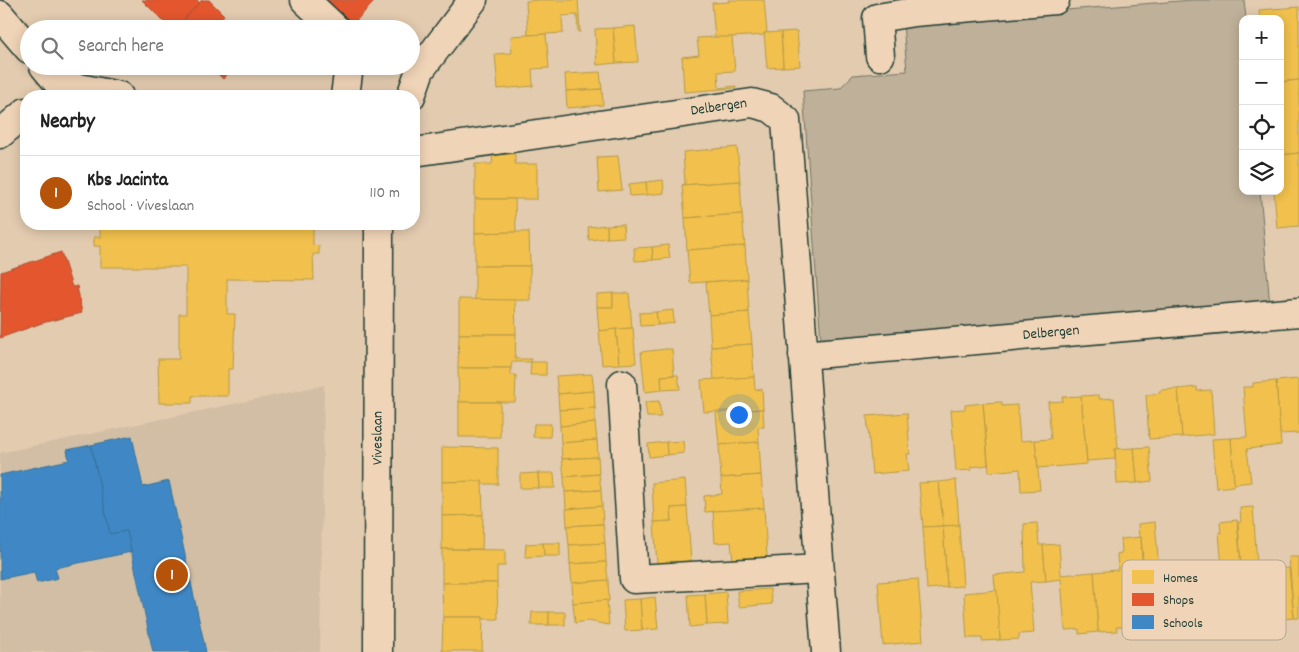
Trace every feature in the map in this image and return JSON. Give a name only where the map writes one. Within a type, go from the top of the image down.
[{"type":"street","points":[[305,0],[326,20]]},
{"type":"street","points":[[420,70],[473,0]]},
{"type":"street","points":[[880,56],[877,18],[914,12],[1055,0]]},
{"type":"street","points":[[0,15],[20,38]]},
{"type":"street","points":[[345,90],[348,75]]},
{"type":"street","points":[[413,90],[418,75]]},
{"type":"street","points":[[49,82],[89,90]]},
{"type":"street","name":"Delbergen","points":[[420,151],[752,103],[771,108],[786,120],[826,652]]},
{"type":"street","points":[[0,134],[20,117]]},
{"type":"street","name":"Viveslaan","points":[[378,652],[379,230]]},
{"type":"street","name":"Delbergen","points":[[803,355],[1299,312]]},
{"type":"street","points":[[622,384],[634,579],[819,569]]},
{"type":"shaded area","points":[[1192,0],[1244,0],[1246,15],[1239,15],[1239,195],[1260,195],[1270,306],[821,342],[803,91],[840,88],[853,75],[907,71],[903,23]]},
{"type":"shaded area","points":[[324,385],[320,652],[0,652],[0,453]]},
{"type":"building: Homes","points":[[578,0],[580,32],[578,32],[577,15],[562,16],[563,33],[528,35],[526,1]]},
{"type":"building: Homes","points":[[728,0],[764,0],[767,33],[764,33],[765,35],[715,38],[712,3],[729,2]]},
{"type":"building: Homes","points":[[1299,7],[1299,80],[1284,82],[1284,15],[1260,15],[1259,10]]},
{"type":"building: Homes","points":[[635,26],[638,62],[616,63],[613,28]]},
{"type":"building: Homes","points":[[613,28],[616,63],[597,65],[595,29]]},
{"type":"building: Homes","points":[[797,31],[800,66],[783,67],[781,32]]},
{"type":"building: Homes","points":[[781,32],[783,67],[767,68],[764,33]]},
{"type":"building: Homes","points":[[546,34],[549,68],[532,69],[533,86],[498,89],[495,54],[512,53],[511,36]]},
{"type":"building: Homes","points":[[732,37],[735,71],[718,72],[719,88],[736,86],[736,88],[684,92],[682,57],[699,55],[697,38]]},
{"type":"building: Homes","points":[[600,72],[602,89],[566,91],[565,74]]},
{"type":"building: Homes","points":[[1299,80],[1299,153],[1284,155],[1284,105],[1284,82]]},
{"type":"building: Homes","points":[[602,89],[603,105],[567,108],[566,91]]},
{"type":"building: Homes","points":[[737,147],[740,181],[682,185],[685,184],[683,152]]},
{"type":"building: Homes","points":[[1299,153],[1299,226],[1277,228],[1274,195],[1284,195],[1284,155]]},
{"type":"building: Homes","points":[[493,154],[515,154],[515,164],[537,164],[537,199],[475,199],[475,164],[492,164]]},
{"type":"building: Homes","points":[[618,156],[622,190],[599,192],[597,157]]},
{"type":"building: Homes","points":[[663,180],[664,193],[647,195],[646,182]]},
{"type":"building: Homes","points":[[740,181],[742,214],[685,218],[682,185]]},
{"type":"building: Homes","points":[[646,182],[647,195],[630,196],[629,184]]},
{"type":"building: Homes","points":[[475,199],[515,199],[516,232],[475,233]]},
{"type":"building: Homes","points":[[742,214],[745,246],[687,250],[685,218]]},
{"type":"building: Homes","points":[[623,224],[624,237],[607,238],[607,225]]},
{"type":"building: Homes","points":[[607,225],[607,238],[589,240],[588,227]]},
{"type":"building: Homes","points":[[100,230],[313,230],[313,245],[319,246],[319,254],[313,254],[314,280],[227,279],[227,314],[235,314],[233,369],[228,369],[228,396],[192,396],[192,403],[159,403],[158,359],[179,359],[179,314],[186,314],[186,267],[100,267],[100,246],[94,246],[94,237],[100,237]]},
{"type":"building: Homes","points":[[529,232],[530,266],[475,266],[475,233]]},
{"type":"building: Homes","points":[[668,245],[670,258],[653,260],[652,247]]},
{"type":"building: Homes","points":[[745,246],[747,279],[690,283],[687,250]]},
{"type":"building: Homes","points":[[652,247],[653,260],[635,261],[634,248]]},
{"type":"building: Homes","points":[[475,266],[530,266],[530,300],[475,301]]},
{"type":"building: Homes","points":[[747,279],[749,312],[709,315],[706,282]]},
{"type":"building: Homes","points":[[613,293],[613,307],[597,307],[597,294]]},
{"type":"building: Homes","points":[[613,293],[629,293],[632,328],[599,331],[597,307],[613,307]]},
{"type":"building: Homes","points":[[459,299],[515,300],[516,334],[459,334]]},
{"type":"building: Homes","points":[[673,310],[674,323],[658,325],[656,312]]},
{"type":"building: Homes","points":[[656,312],[658,325],[640,326],[639,313]]},
{"type":"building: Homes","points":[[749,312],[752,344],[711,347],[709,315]]},
{"type":"building: Homes","points":[[633,328],[636,363],[619,364],[616,329]]},
{"type":"building: Homes","points":[[616,329],[619,364],[602,365],[599,331]]},
{"type":"building: Homes","points":[[459,334],[516,334],[515,359],[531,359],[531,362],[512,362],[511,368],[458,368]]},
{"type":"building: Homes","points":[[752,344],[754,377],[714,380],[711,347]]},
{"type":"building: Homes","points":[[672,349],[674,375],[661,376],[662,390],[645,392],[641,352]]},
{"type":"building: Homes","points":[[531,362],[546,362],[546,375],[530,375]]},
{"type":"building: Homes","points":[[458,368],[511,368],[511,375],[516,375],[515,402],[459,402]]},
{"type":"building: Homes","points":[[592,374],[594,391],[558,394],[556,376]]},
{"type":"building: Homes","points":[[678,375],[680,389],[662,390],[661,376]]},
{"type":"building: Homes","points":[[754,377],[755,390],[762,389],[763,409],[704,412],[701,380]]},
{"type":"building: Homes","points":[[1299,379],[1299,433],[1280,434],[1276,381]]},
{"type":"building: Homes","points":[[1276,381],[1281,445],[1247,449],[1251,482],[1234,484],[1231,438],[1247,437],[1243,387],[1253,387],[1253,383]]},
{"type":"building: Homes","points":[[1197,387],[1197,391],[1211,390],[1214,434],[1182,437],[1178,389]]},
{"type":"building: Homes","points":[[1178,389],[1182,437],[1149,439],[1146,395],[1160,393],[1160,390]]},
{"type":"building: Homes","points":[[594,391],[595,408],[559,410],[558,394]]},
{"type":"building: Homes","points":[[1099,395],[1099,399],[1114,398],[1118,449],[1115,449],[1115,459],[1087,461],[1081,396]]},
{"type":"building: Homes","points":[[1081,396],[1087,464],[1038,468],[1035,440],[1051,439],[1048,402],[1063,401],[1062,397]]},
{"type":"building: Homes","points":[[659,401],[661,417],[647,417],[645,402]]},
{"type":"building: Homes","points":[[459,402],[500,402],[500,437],[459,437]]},
{"type":"building: Homes","points":[[1002,402],[1002,406],[1017,405],[1020,441],[1035,440],[1040,490],[1021,491],[1020,469],[989,472],[983,403]]},
{"type":"building: Homes","points":[[983,403],[988,465],[971,467],[971,470],[956,471],[951,410],[965,409],[965,405]]},
{"type":"building: Homes","points":[[595,408],[595,423],[560,426],[559,410]]},
{"type":"building: Homes","points":[[763,409],[764,427],[758,427],[759,442],[719,445],[716,413]]},
{"type":"building: Homes","points":[[907,413],[910,454],[907,454],[909,471],[872,474],[867,416]]},
{"type":"building: Homes","points":[[595,423],[597,440],[561,443],[560,426]]},
{"type":"building: Homes","points":[[534,424],[551,424],[550,437],[533,437]]},
{"type":"building: Homes","points":[[1231,438],[1234,484],[1233,486],[1216,488],[1212,439]]},
{"type":"building: Homes","points":[[597,440],[598,457],[562,459],[561,443]]},
{"type":"building: Homes","points":[[683,441],[684,453],[667,455],[666,442]]},
{"type":"building: Homes","points":[[666,442],[667,455],[649,457],[648,444]]},
{"type":"building: Homes","points":[[759,442],[761,475],[721,478],[719,445]]},
{"type":"building: Homes","points":[[442,447],[498,448],[498,484],[482,484],[482,481],[442,482]]},
{"type":"building: Homes","points":[[1149,447],[1152,481],[1137,483],[1134,448]]},
{"type":"building: Homes","points":[[1134,448],[1137,483],[1117,484],[1115,449]]},
{"type":"building: Homes","points":[[598,457],[599,474],[564,477],[562,459]]},
{"type":"building: Homes","points":[[538,473],[539,488],[520,488],[520,474]]},
{"type":"building: Homes","points":[[538,473],[554,473],[555,488],[539,488]]},
{"type":"building: Homes","points":[[599,474],[601,490],[565,492],[564,477]]},
{"type":"building: Homes","points":[[761,475],[764,508],[705,512],[704,496],[722,494],[721,478]]},
{"type":"building: Homes","points":[[685,480],[687,507],[671,508],[672,521],[654,522],[652,483]]},
{"type":"building: Homes","points":[[956,480],[959,525],[943,526],[939,482]]},
{"type":"building: Homes","points":[[482,481],[483,515],[442,516],[442,482]]},
{"type":"building: Homes","points":[[939,482],[943,526],[923,527],[919,483]]},
{"type":"building: Homes","points":[[601,490],[602,506],[566,509],[565,492]]},
{"type":"building: Homes","points":[[602,506],[603,524],[567,526],[566,509]]},
{"type":"building: Homes","points":[[687,507],[691,561],[657,564],[654,522],[672,521],[671,508]]},
{"type":"building: Homes","points":[[1253,507],[1257,560],[1241,560],[1238,522],[1241,522],[1240,508]]},
{"type":"building: Homes","points":[[764,508],[767,557],[733,560],[731,542],[715,543],[713,511]]},
{"type":"building: Homes","points":[[483,515],[482,549],[442,549],[442,516]]},
{"type":"building: Homes","points":[[1237,520],[1240,560],[1221,560],[1220,522]]},
{"type":"building: Homes","points":[[1155,522],[1158,560],[1143,560],[1138,524]]},
{"type":"building: Homes","points":[[1037,523],[1039,545],[1043,545],[1046,581],[1030,582],[1034,633],[1019,634],[1019,639],[1000,640],[994,575],[1025,572],[1024,524]]},
{"type":"building: Homes","points":[[603,524],[605,543],[569,545],[567,526]]},
{"type":"building: Homes","points":[[959,525],[963,586],[947,587],[943,526]]},
{"type":"building: Homes","points":[[943,526],[947,587],[927,589],[923,527]]},
{"type":"building: Homes","points":[[1141,537],[1142,560],[1122,560],[1122,627],[1116,627],[1117,631],[1098,632],[1094,572],[1118,570],[1117,554],[1122,553],[1121,539]]},
{"type":"building: Homes","points":[[543,543],[560,543],[560,556],[544,556]]},
{"type":"building: Homes","points":[[543,543],[544,556],[525,557],[526,544]]},
{"type":"building: Homes","points":[[605,543],[606,562],[570,564],[569,545]]},
{"type":"building: Homes","points":[[1059,544],[1061,575],[1094,572],[1098,632],[1079,634],[1079,629],[1065,630],[1061,579],[1046,581],[1043,545]]},
{"type":"building: Homes","points":[[442,549],[505,550],[505,566],[497,566],[497,583],[442,583]]},
{"type":"building: Homes","points":[[1289,557],[1299,557],[1299,618],[1294,618]]},
{"type":"building: Homes","points":[[606,562],[608,580],[572,583],[570,564]]},
{"type":"building: Homes","points":[[1286,568],[1289,568],[1294,618],[1286,619]]},
{"type":"building: Homes","points":[[918,579],[923,641],[883,645],[878,582]]},
{"type":"building: Homes","points":[[608,580],[609,601],[573,603],[572,583]]},
{"type":"building: Homes","points":[[442,583],[497,583],[498,619],[443,617]]},
{"type":"building: Homes","points":[[770,589],[772,604],[739,607],[737,591]]},
{"type":"building: Homes","points":[[997,590],[1000,640],[982,641],[982,638],[967,638],[964,593]]},
{"type":"building: Homes","points":[[726,592],[728,624],[707,625],[705,594]]},
{"type":"building: Homes","points":[[705,594],[707,625],[690,627],[688,595]]},
{"type":"building: Homes","points":[[655,597],[658,629],[642,630],[640,599]]},
{"type":"building: Homes","points":[[640,599],[642,630],[625,631],[623,600]]},
{"type":"building: Homes","points":[[607,600],[609,625],[588,621],[575,623],[573,603]]},
{"type":"building: Homes","points":[[532,612],[549,612],[549,625],[531,625]]},
{"type":"building: Homes","points":[[549,612],[565,612],[565,625],[549,625]]},
{"type":"building: Homes","points":[[443,617],[483,617],[482,651],[442,651]]},
{"type":"building: Shops","points":[[142,0],[197,0],[200,3],[184,20],[162,20]]},
{"type":"building: Shops","points":[[202,0],[209,0],[224,15],[220,20],[183,20]]},
{"type":"building: Shops","points":[[325,0],[372,0],[374,2],[357,20],[341,20]]},
{"type":"building: Shops","points":[[61,252],[72,287],[77,286],[82,313],[42,323],[0,338],[1,272]]},
{"type":"building: Schools","points":[[132,436],[143,487],[169,481],[206,652],[153,652],[127,531],[110,534],[91,445]]},
{"type":"building: Schools","points":[[91,445],[110,534],[127,531],[131,552],[55,568],[58,578],[37,583],[34,572],[0,579],[0,475],[69,460],[67,450]]},
{"type":"place","name":"Kbs Jacinta","points":[[172,575]]}]
